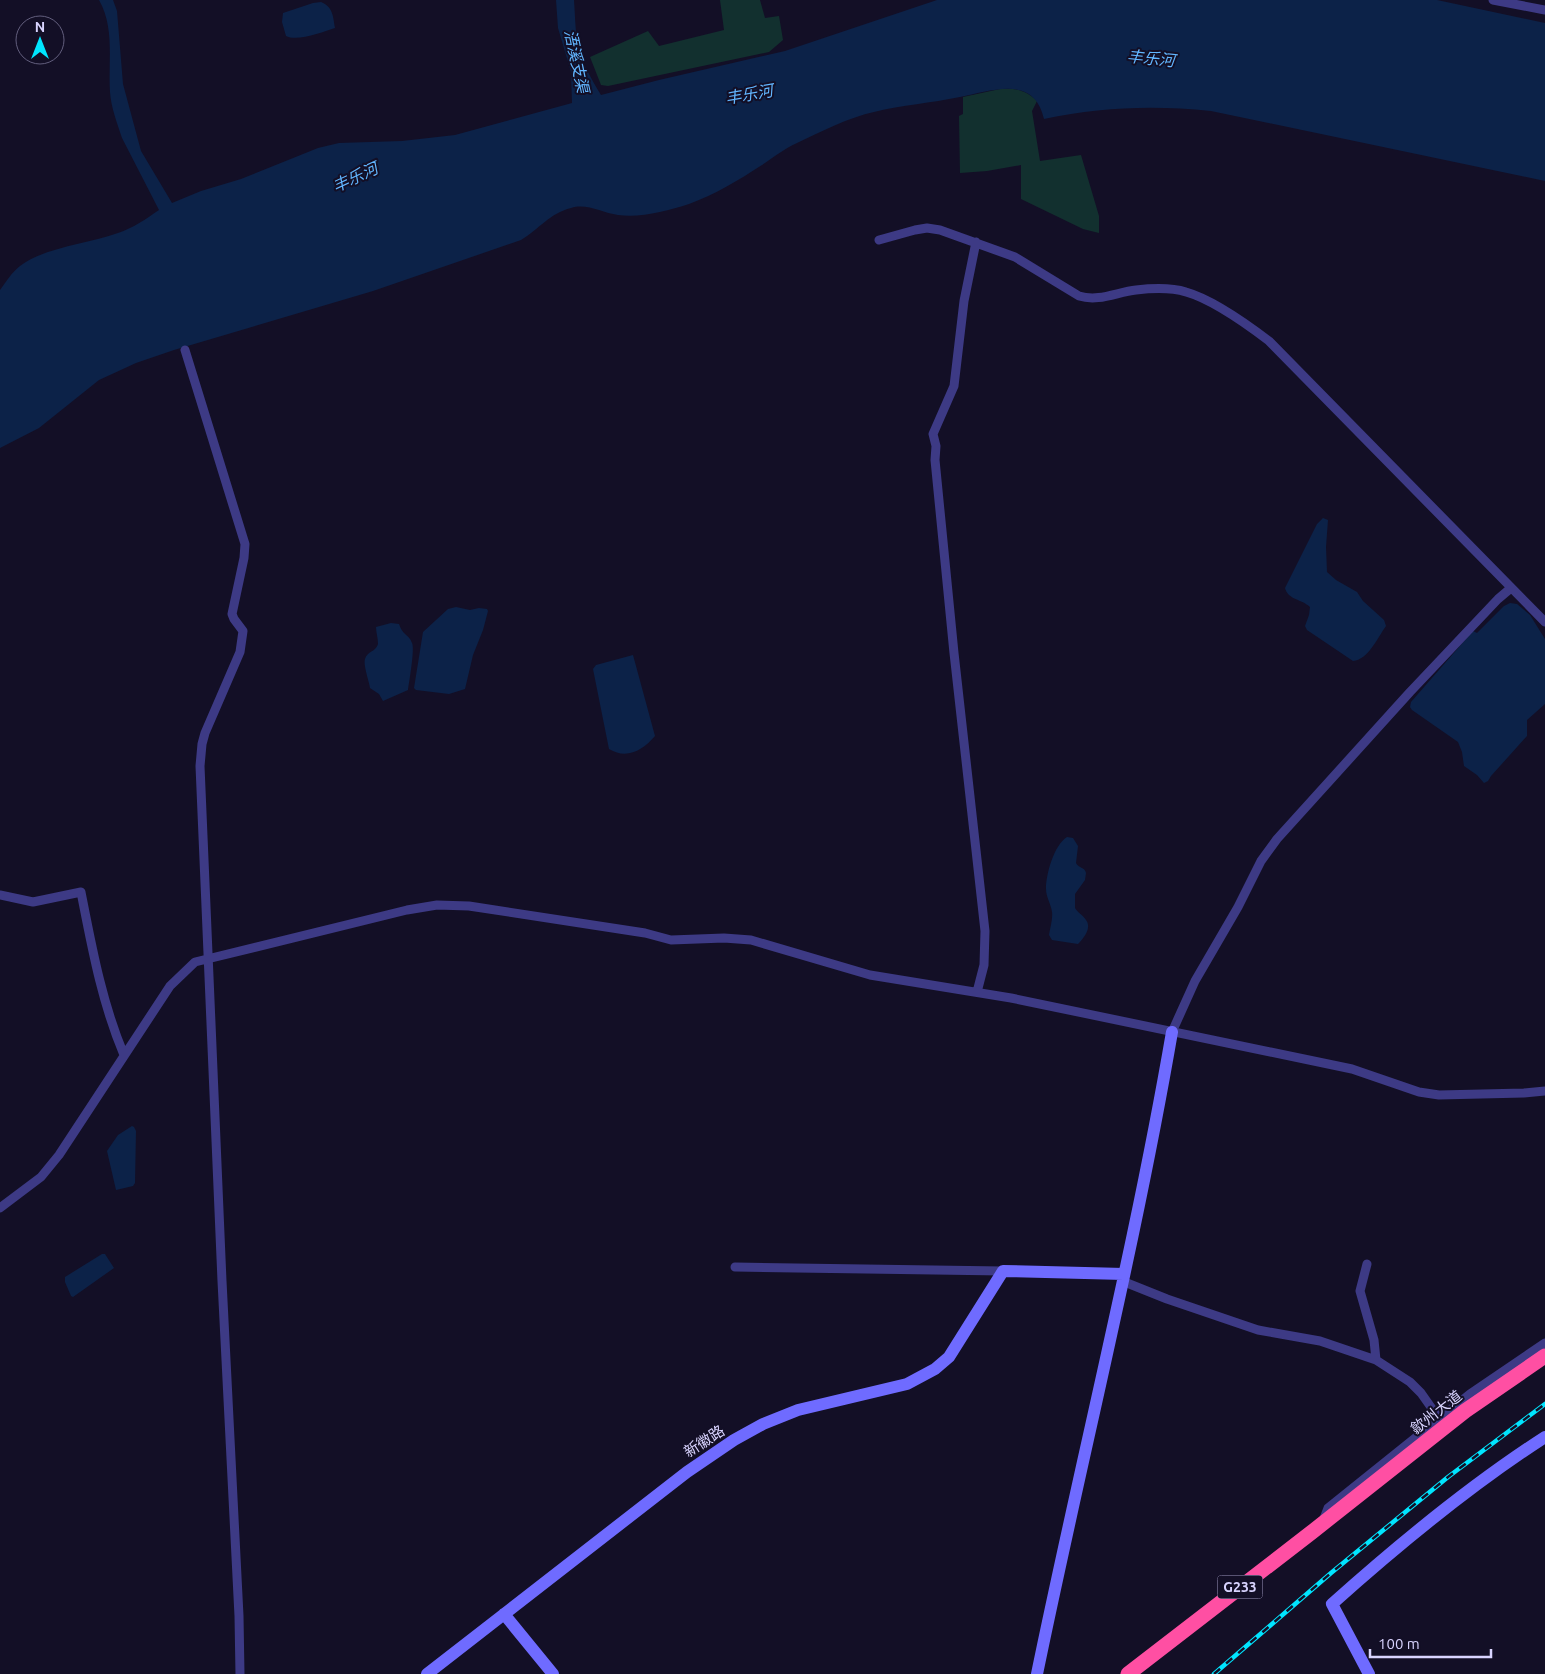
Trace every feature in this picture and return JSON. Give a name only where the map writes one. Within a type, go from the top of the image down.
[{"type":"highway","name":"歙州大道","points":[[1356,1504],[1442,1422],[1545,1356]]},
{"type":"highway","name":"歙州大道","points":[[1356,1504],[1471,1419],[1545,1368]]},
{"type":"highway","name":"G233","points":[[1128,1674],[1322,1524],[1356,1504]]},
{"type":"highway","name":"G233","points":[[1144,1674],[1356,1504]]},
{"type":"street","points":[[1493,0],[1545,10]]},
{"type":"street","points":[[879,240],[927,228],[940,230],[1015,257],[1079,296],[1096,298],[1150,288],[1171,289],[1188,292],[1239,320],[1269,341],[1545,622]]},
{"type":"street","points":[[976,242],[964,301],[954,386],[933,434],[936,446],[935,460],[954,654],[985,931],[984,965],[977,992]]},
{"type":"street","points":[[185,350],[245,544],[244,558],[232,614],[242,631],[241,649],[205,732],[200,755],[240,1674]]},
{"type":"street","points":[[1037,1674],[1123,1278],[1172,1032],[1195,982],[1238,907],[1261,861],[1273,844],[1424,678],[1498,599],[1512,588]]},
{"type":"street","points":[[0,895],[33,902],[81,892],[98,978],[114,1031],[124,1055]]},
{"type":"street","points":[[0,1208],[41,1177],[60,1155],[124,1055],[177,979],[195,962],[417,908],[437,905],[458,905],[646,933],[672,940],[724,938],[752,940],[870,975],[977,992],[1352,1069],[1408,1090],[1424,1093],[1524,1093],[1545,1090]]},
{"type":"street","points":[[1367,1264],[1360,1291],[1374,1340],[1376,1360]]},
{"type":"street","points":[[735,1267],[1003,1271],[1123,1278],[1167,1299],[1258,1330],[1320,1341],[1376,1360],[1410,1382],[1442,1422]]},
{"type":"street","name":"新徽路","points":[[427,1674],[687,1472],[734,1440],[763,1424],[798,1410],[907,1384],[935,1369],[949,1357],[1003,1271]]},
{"type":"street","points":[[1322,1524],[1328,1508],[1442,1422],[1495,1375],[1545,1343]]},
{"type":"street","points":[[1339,1606],[1423,1526],[1482,1481],[1545,1437]]},
{"type":"street","points":[[1339,1606],[1428,1532],[1486,1488],[1545,1447]]},
{"type":"street","points":[[1339,1606],[1369,1674]]},
{"type":"street","points":[[1339,1606],[1378,1674]]},
{"type":"street","points":[[504,1614],[553,1674]]},
{"type":"green space","points":[[720,0],[760,0],[765,18],[779,16],[783,40],[769,52],[608,86],[601,85],[590,57],[648,31],[659,46],[724,30]]},
{"type":"green space","points":[[1000,89],[1020,90],[1029,94],[1037,101],[1032,111],[1040,161],[1081,155],[1099,216],[1099,233],[1083,229],[1021,199],[1021,165],[987,171],[960,173],[959,116],[963,114],[963,97]]},
{"type":"water","points":[[99,0],[113,0],[117,11],[123,84],[141,151],[172,203],[201,191],[241,179],[318,148],[339,143],[402,141],[455,135],[572,103],[571,72],[558,28],[556,0],[574,0],[578,47],[586,69],[601,95],[785,51],[937,0],[1437,0],[1545,23],[1545,181],[1211,111],[1127,108],[1044,119],[1039,105],[1031,96],[1021,91],[998,89],[865,114],[792,145],[726,187],[689,204],[636,216],[612,214],[589,207],[564,210],[521,240],[373,291],[136,363],[99,380],[39,428],[0,448],[0,290],[14,271],[30,260],[54,250],[124,231],[159,210],[122,138],[114,115],[110,92],[109,33],[104,11]]},
{"type":"water","points":[[321,2],[330,9],[335,28],[297,38],[286,36],[282,22],[283,13]]},
{"type":"water","points":[[1323,518],[1328,520],[1327,572],[1336,580],[1357,592],[1363,601],[1384,620],[1386,626],[1368,652],[1358,660],[1353,661],[1307,630],[1305,626],[1310,607],[1289,595],[1285,588],[1317,524]]},
{"type":"water","points":[[1510,603],[1517,604],[1530,615],[1545,639],[1545,704],[1527,720],[1527,736],[1488,781],[1484,783],[1477,775],[1464,766],[1458,742],[1410,707],[1411,702],[1473,631],[1477,633],[1504,606]]},
{"type":"water","points":[[456,607],[470,610],[487,609],[488,611],[473,655],[465,689],[449,694],[416,690],[414,688],[423,632],[448,609]]},
{"type":"water","points":[[391,623],[399,624],[402,631],[411,640],[413,646],[412,658],[408,690],[383,701],[379,694],[370,688],[365,662],[366,656],[378,644],[376,627]]},
{"type":"water","points":[[633,655],[655,736],[640,749],[622,754],[609,749],[593,669],[596,665]]},
{"type":"water","points":[[1067,837],[1073,838],[1078,846],[1076,863],[1086,873],[1085,880],[1075,894],[1075,908],[1088,923],[1088,930],[1078,944],[1052,940],[1049,935],[1052,915],[1046,892],[1047,876],[1058,846]]},
{"type":"water","points":[[132,1126],[136,1131],[135,1183],[133,1186],[116,1190],[107,1151],[118,1135]]},
{"type":"water","points":[[105,1254],[114,1268],[73,1297],[71,1296],[65,1282],[65,1277]]},
{"type":"railway","points":[[1214,1674],[1331,1573],[1448,1477],[1545,1404]]},
{"type":"water label","name":"丰乐河","points":[[1151,58]]},
{"type":"water label","name":"浯溪支渠","points":[[577,61]]},
{"type":"water label","name":"丰乐河","points":[[749,94]]},
{"type":"water label","name":"丰乐河","points":[[355,177]]}]
